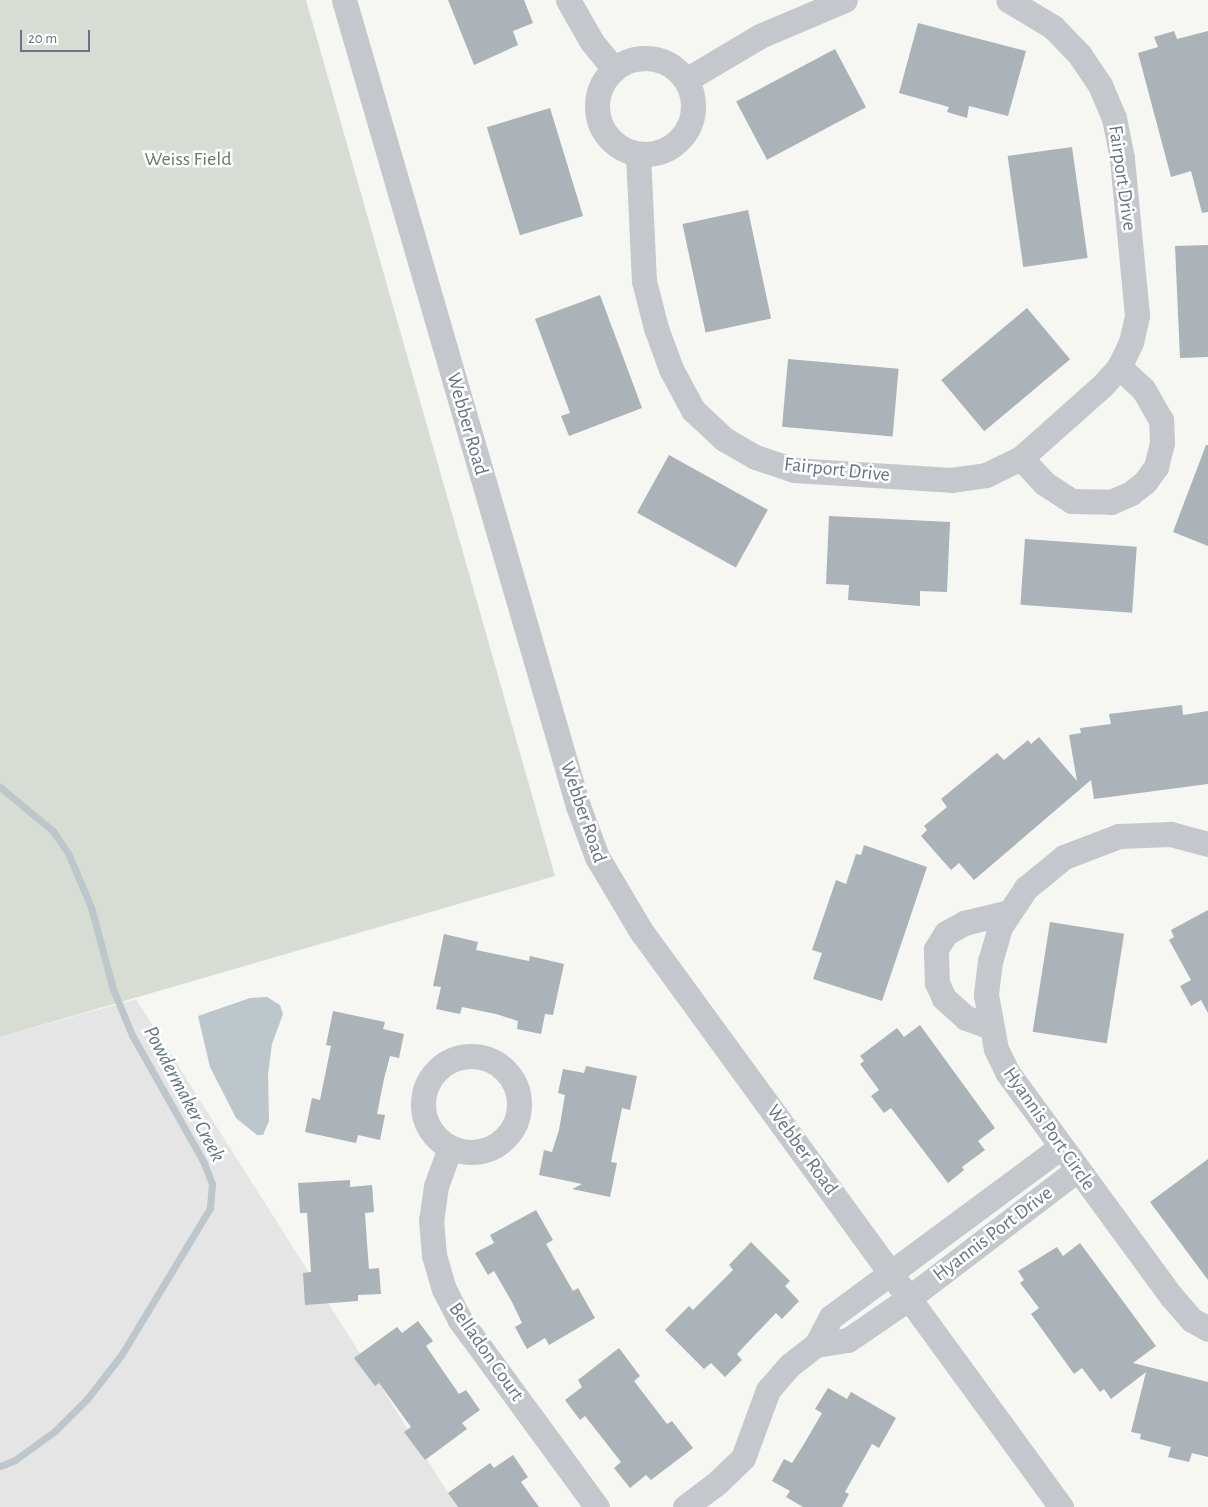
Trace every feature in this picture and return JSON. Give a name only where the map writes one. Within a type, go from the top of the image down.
[{"type":"street","name":"Webber Road","points":[[344,0],[578,806],[597,857],[641,931],[1061,1507]]},
{"type":"street","points":[[568,0],[592,42],[614,69]]},
{"type":"street","points":[[686,80],[760,36],[845,0]]},
{"type":"street","name":"Fairport Drive","points":[[638,154],[644,281],[656,328],[671,369],[693,410],[724,439],[755,457],[794,470],[951,480],[986,475],[1021,458],[1119,367],[1130,342],[1137,315],[1137,290],[1122,158],[1114,118],[1100,85],[1080,54],[1053,27],[1008,0]]},
{"type":"street","points":[[652,58],[671,66],[686,80],[692,95],[693,110],[685,132],[668,148],[654,154],[638,154],[613,142],[598,119],[599,92],[614,69],[632,60],[652,58]]},
{"type":"street","points":[[1021,458],[1044,484],[1072,501],[1111,502],[1131,493],[1145,482],[1156,466],[1162,444],[1161,420],[1143,389],[1119,367]]},
{"type":"street","name":"Hyannis Port Circle","points":[[1208,844],[1170,834],[1146,833],[1119,836],[1088,846],[1041,874],[1026,888],[1000,927],[990,961],[986,995],[991,1027],[1006,1072],[1170,1296],[1192,1320],[1208,1329]]},
{"type":"street","points":[[991,1027],[966,1018],[944,998],[937,983],[936,949],[946,933],[964,924],[1009,912]]},
{"type":"street","name":"Hyannis Port Drive","points":[[816,1345],[831,1316],[1060,1147]]},
{"type":"street","name":"Belladon Court","points":[[450,1148],[436,1186],[431,1220],[434,1255],[444,1289],[460,1320],[597,1507]]},
{"type":"street","name":"Hyannis Port Drive","points":[[816,1345],[848,1340],[909,1298],[1077,1170]]},
{"type":"street","points":[[685,1507],[717,1483],[743,1458],[768,1390],[790,1365],[816,1345]]},
{"type":"shaded area","points":[[267,997],[280,1005],[283,1014],[272,1044],[268,1074],[269,1121],[263,1135],[257,1135],[236,1118],[210,1067],[198,1016],[250,998]]},
{"type":"shaded area","points":[[136,999],[457,1507],[0,1507],[0,1037]]},
{"type":"green space","name":"Weiss Field","points":[[0,0],[306,0],[555,876],[0,1037]]},
{"type":"building","points":[[448,0],[524,0],[533,23],[513,31],[518,45],[474,65]]},
{"type":"building","points":[[918,23],[1026,51],[1008,116],[969,106],[967,118],[947,112],[949,107],[899,93]]},
{"type":"building","points":[[1174,31],[1177,39],[1208,31],[1208,212],[1202,213],[1191,171],[1171,177],[1138,53],[1158,47],[1154,37]]},
{"type":"building","points":[[835,49],[866,107],[767,160],[736,102]]},
{"type":"building","points":[[550,108],[583,216],[520,235],[487,127]]},
{"type":"building","points":[[1072,147],[1088,258],[1023,267],[1008,156]]},
{"type":"building","points":[[748,210],[771,319],[706,333],[682,224]]},
{"type":"building","points":[[1208,245],[1208,357],[1180,358],[1175,246]]},
{"type":"building","points":[[600,295],[642,408],[569,436],[561,416],[570,413],[535,319]]},
{"type":"building","points":[[1027,308],[1070,359],[984,431],[941,380]]},
{"type":"building","points":[[788,359],[899,369],[893,436],[782,427]]},
{"type":"building","points":[[1206,445],[1208,445],[1208,546],[1173,532]]},
{"type":"building","points":[[669,455],[768,510],[736,568],[637,513]]},
{"type":"building","points":[[829,516],[950,522],[947,592],[920,591],[920,606],[848,600],[849,585],[826,584]]},
{"type":"building","points":[[1025,539],[1137,547],[1132,613],[1020,605]]},
{"type":"building","points":[[1182,705],[1183,715],[1208,711],[1208,784],[1094,799],[1091,780],[974,880],[959,863],[951,870],[921,836],[927,830],[924,826],[947,807],[941,799],[997,753],[1004,760],[1028,740],[1031,744],[1039,737],[1077,781],[1069,735],[1081,733],[1080,728],[1111,724],[1109,714]]},
{"type":"building","points":[[864,845],[927,867],[882,1001],[813,979],[822,953],[812,950],[836,880],[846,884],[856,854],[861,855]]},
{"type":"building","points":[[1208,910],[1208,1013],[1201,1000],[1191,1006],[1180,986],[1191,980],[1169,940],[1174,937],[1171,930]]},
{"type":"building","points":[[1050,922],[1124,934],[1107,1043],[1033,1032]]},
{"type":"building","points":[[444,934],[478,942],[476,950],[529,961],[530,956],[564,964],[553,1015],[545,1014],[541,1034],[517,1029],[518,1021],[496,1014],[462,1007],[460,1014],[436,1009],[441,987],[433,986]]},
{"type":"building","points":[[333,1011],[385,1022],[383,1029],[404,1034],[399,1058],[390,1056],[384,1079],[377,1114],[385,1115],[380,1140],[358,1135],[356,1143],[305,1132],[312,1098],[320,1100],[331,1046],[326,1045]]},
{"type":"building","points":[[920,1025],[995,1128],[978,1141],[985,1150],[962,1167],[964,1170],[948,1183],[891,1108],[884,1113],[871,1096],[879,1090],[860,1064],[864,1061],[860,1056],[897,1028],[904,1037]]},
{"type":"building","points":[[586,1066],[637,1076],[630,1110],[622,1108],[611,1162],[617,1163],[610,1197],[572,1189],[582,1184],[539,1175],[544,1150],[552,1152],[559,1130],[565,1095],[558,1093],[563,1069],[584,1073]]},
{"type":"building","points":[[1208,1159],[1208,1280],[1150,1202]]},
{"type":"building","points":[[350,1180],[350,1187],[372,1185],[374,1212],[365,1213],[369,1269],[379,1268],[381,1294],[358,1295],[358,1301],[305,1305],[303,1273],[311,1272],[307,1213],[300,1213],[298,1183]]},
{"type":"building","points":[[536,1210],[553,1240],[546,1244],[573,1291],[578,1288],[595,1318],[549,1345],[545,1338],[527,1349],[515,1327],[522,1323],[512,1302],[494,1271],[488,1275],[475,1253],[494,1243],[490,1235]]},
{"type":"building","points":[[751,1242],[790,1281],[785,1286],[799,1301],[782,1319],[776,1313],[737,1354],[742,1360],[725,1377],[711,1363],[704,1369],[665,1330],[689,1306],[693,1310],[733,1270],[729,1265]]},
{"type":"building","points":[[1080,1243],[1156,1346],[1133,1363],[1208,1382],[1208,1457],[1192,1453],[1189,1462],[1168,1457],[1171,1447],[1140,1439],[1141,1434],[1131,1432],[1146,1372],[1111,1399],[1104,1389],[1100,1392],[1082,1368],[1074,1374],[1031,1314],[1039,1308],[1020,1283],[1024,1280],[1018,1271],[1057,1247],[1063,1256]]},
{"type":"building","points":[[418,1321],[433,1341],[426,1346],[459,1394],[466,1390],[480,1410],[462,1423],[467,1429],[425,1460],[404,1432],[411,1427],[379,1383],[375,1386],[354,1358],[397,1327],[402,1333]]},
{"type":"building","points":[[619,1348],[640,1376],[634,1381],[667,1424],[672,1421],[693,1448],[651,1480],[646,1475],[630,1488],[614,1468],[621,1462],[585,1416],[580,1420],[565,1400],[582,1387],[578,1380]]},
{"type":"building","points":[[828,1388],[847,1399],[851,1392],[896,1418],[879,1448],[872,1444],[845,1492],[849,1494],[842,1507],[803,1507],[786,1497],[790,1491],[772,1481],[784,1459],[792,1463],[804,1444],[822,1413],[815,1409]]},
{"type":"building","points":[[513,1455],[528,1477],[521,1482],[539,1507],[458,1507],[448,1493],[490,1463],[494,1468]]},
{"type":"waterway","name":"Powdermaker Creek","points":[[0,787],[53,831],[68,853],[91,907],[113,989],[132,1035],[204,1163],[212,1184],[210,1208],[122,1354],[87,1399],[55,1431],[15,1460],[0,1466]]}]
